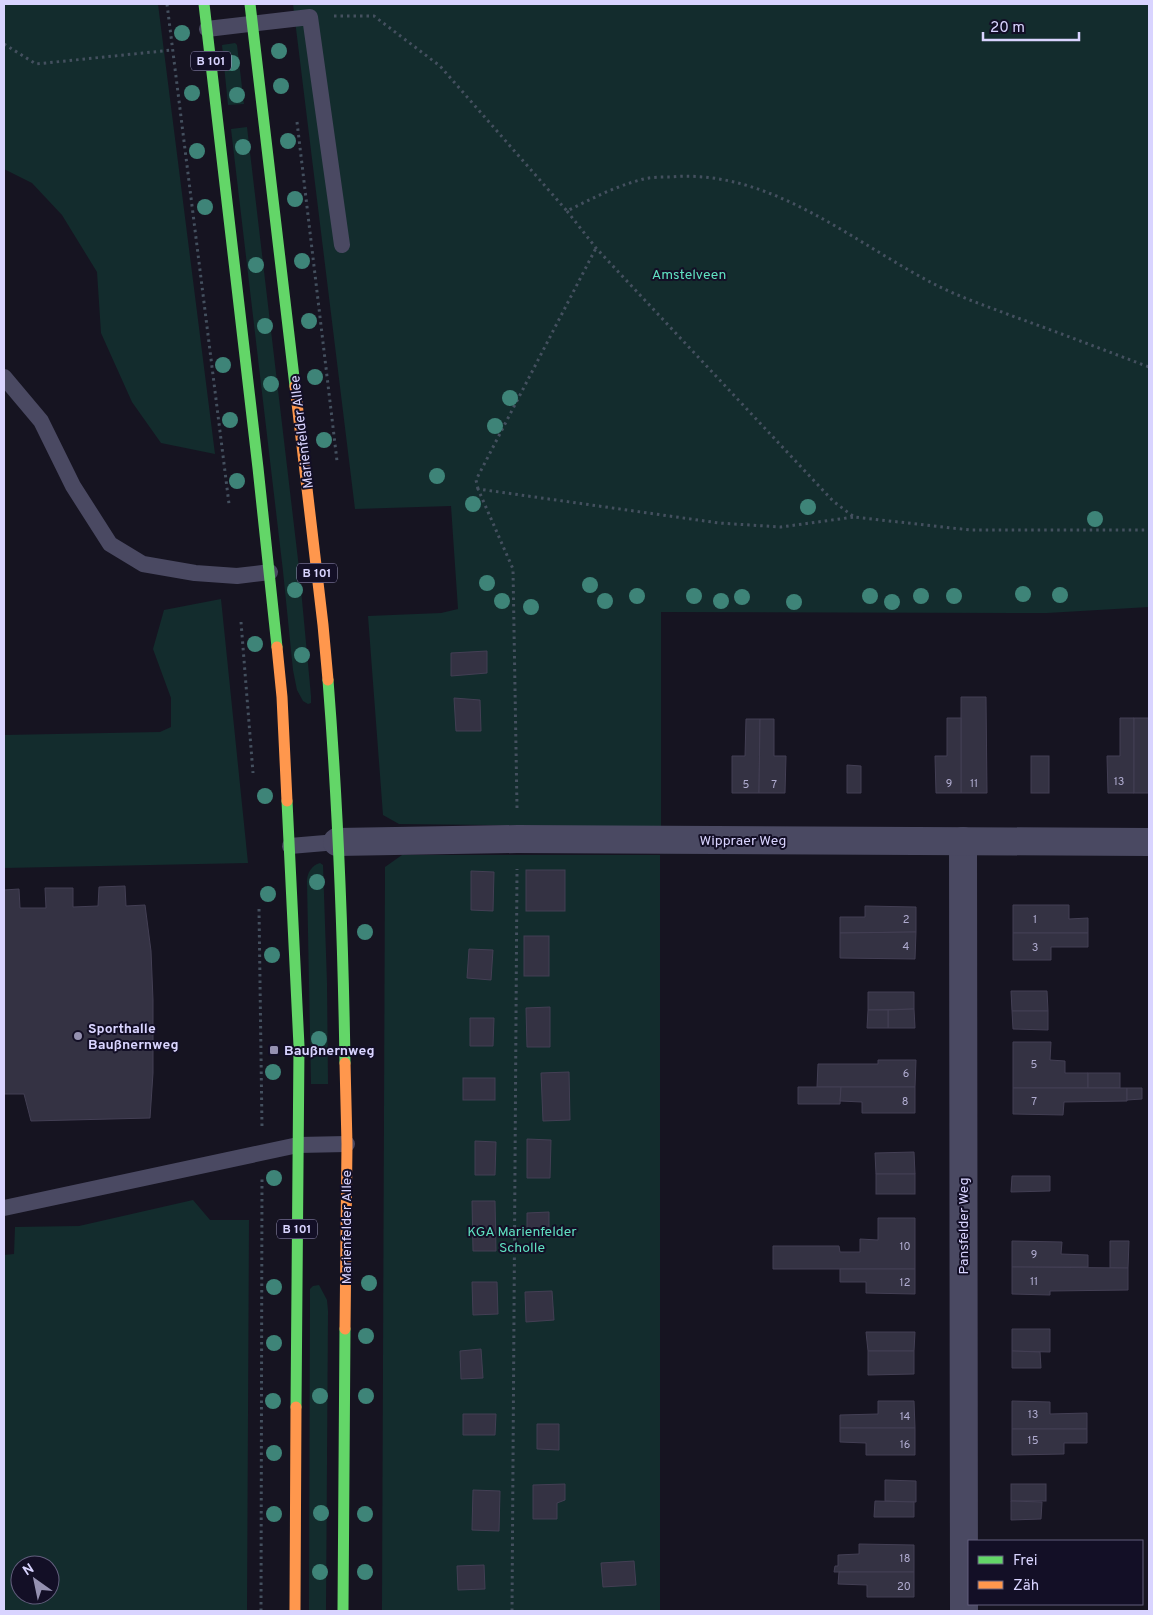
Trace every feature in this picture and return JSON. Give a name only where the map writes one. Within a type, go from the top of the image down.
[{"type":"main road","name":"B 101","points":[[204,4],[270,572],[282,696],[299,1046],[295,1611]]},
{"type":"main road","name":"Marienfelder Allee","points":[[250,4],[323,625],[335,767],[343,948],[346,1144],[343,1611]]},
{"type":"street","name":"Wippraer Weg","points":[[337,842],[517,839],[1149,842]]},
{"type":"street","name":"Pansfelder Weg","points":[[962,841],[964,1611]]},
{"type":"lane","points":[[207,29],[310,16],[342,245]]},
{"type":"lane","points":[[4,377],[41,421],[73,486],[110,544],[143,564],[195,573],[238,576],[270,572]]},
{"type":"lane","points":[[290,846],[337,842]]},
{"type":"lane","points":[[4,1208],[298,1145],[346,1144]]},
{"type":"path","points":[[167,4],[229,508]]},
{"type":"path","points":[[310,16],[374,16],[440,66],[567,211],[596,248],[833,501],[854,517]]},
{"type":"path","points":[[4,44],[36,64],[172,50]]},
{"type":"path","points":[[567,211],[606,191],[642,179],[680,176],[708,177],[748,186],[787,200],[814,214],[938,286],[1149,367]]},
{"type":"path","points":[[512,1611],[517,839],[513,568],[478,489],[476,480],[596,248]]},
{"type":"path","points":[[478,489],[719,523],[781,527],[854,517],[970,530],[1149,530]]},
{"type":"path","points":[[238,576],[253,781]]},
{"type":"path","points":[[259,906],[262,1130]]},
{"type":"path","points":[[261,1611],[262,1171]]},
{"type":"green space","points":[[4,4],[158,4],[215,454],[161,443],[132,402],[101,333],[97,272],[62,215],[32,183],[4,169]]},
{"type":"green space","name":"Amstelveen","points":[[293,4],[1149,4],[1149,607],[1047,613],[661,612],[661,827],[399,824],[383,815],[368,616],[441,613],[458,609],[451,506],[355,509]]},
{"type":"green space","points":[[235,43],[237,45],[244,104],[228,105],[222,45]]},
{"type":"green space","points":[[247,127],[299,568],[311,696],[311,703],[308,704],[303,701],[297,690],[293,670],[231,129]]},
{"type":"green space","points":[[221,599],[248,863],[4,868],[4,735],[160,732],[171,727],[171,698],[153,649],[164,610]]},
{"type":"green space","name":"KGA Marienfelder Scholle","points":[[402,855],[660,855],[660,1611],[382,1611],[385,867]]},
{"type":"green space","points":[[320,863],[323,865],[328,1084],[311,1084],[307,881],[310,870]]},
{"type":"green space","points":[[193,1200],[210,1220],[249,1220],[247,1611],[4,1611],[4,1255],[14,1254],[15,1227],[79,1226]]},
{"type":"green space","points":[[319,1285],[327,1300],[328,1311],[326,1611],[309,1611],[310,1289],[313,1286]]},
{"type":"building","points":[[487,651],[487,673],[451,676],[451,653]]},
{"type":"building","points":[[961,697],[986,697],[987,793],[961,793]]},
{"type":"building","points":[[454,698],[480,700],[481,731],[456,731]]},
{"type":"building","points":[[947,718],[961,718],[961,793],[936,793],[935,756],[947,756]]},
{"type":"building","points":[[1120,718],[1134,718],[1134,793],[1108,793],[1107,756],[1120,756]]},
{"type":"building","points":[[1134,718],[1149,718],[1149,793],[1134,793]]},
{"type":"building","points":[[746,719],[760,719],[759,793],[732,793],[732,756],[745,756]]},
{"type":"building","points":[[760,719],[774,719],[774,756],[786,756],[785,793],[759,793]]},
{"type":"building","points":[[1031,756],[1049,756],[1049,793],[1031,793]]},
{"type":"building","points":[[847,765],[861,766],[861,793],[847,793]]},
{"type":"building","points":[[526,870],[565,870],[565,911],[526,911]]},
{"type":"building","points":[[471,871],[494,872],[493,911],[471,910]]},
{"type":"building","name":"Sporthalle Baußnernweg","points":[[125,886],[126,906],[145,905],[151,951],[153,1073],[150,1118],[31,1121],[24,1094],[4,1094],[4,890],[19,889],[20,908],[46,908],[45,888],[73,888],[73,907],[98,906],[99,887]]},
{"type":"building","points":[[1013,905],[1069,905],[1069,919],[1088,918],[1088,933],[1013,933]]},
{"type":"building","points":[[865,906],[916,907],[916,932],[840,933],[840,917],[865,917]]},
{"type":"building","points":[[916,932],[915,959],[840,958],[840,933]]},
{"type":"building","points":[[1013,933],[1088,933],[1088,947],[1051,947],[1051,960],[1013,960]]},
{"type":"building","points":[[524,936],[549,936],[549,976],[524,976]]},
{"type":"building","points":[[469,949],[493,950],[491,980],[467,978]]},
{"type":"building","points":[[1011,991],[1047,991],[1048,1011],[1012,1011]]},
{"type":"building","points":[[868,992],[914,992],[914,1009],[868,1010]]},
{"type":"building","points":[[550,1007],[550,1047],[527,1047],[526,1008]]},
{"type":"building","points":[[914,1009],[915,1028],[888,1028],[888,1010]]},
{"type":"building","points":[[868,1010],[888,1010],[888,1028],[867,1028]]},
{"type":"building","points":[[1012,1011],[1048,1011],[1048,1030],[1013,1029]]},
{"type":"building","points":[[470,1018],[494,1018],[493,1046],[470,1046]]},
{"type":"building","points":[[1013,1042],[1051,1042],[1050,1060],[1065,1061],[1065,1073],[1088,1073],[1088,1088],[1013,1088]]},
{"type":"building","points":[[878,1060],[916,1060],[915,1087],[817,1087],[818,1064],[878,1064]]},
{"type":"building","points":[[569,1072],[570,1120],[543,1121],[541,1073]]},
{"type":"building","points":[[1088,1073],[1120,1073],[1120,1088],[1088,1088]]},
{"type":"building","points":[[463,1078],[495,1078],[495,1100],[463,1100]]},
{"type":"building","points":[[798,1087],[841,1087],[840,1104],[798,1104]]},
{"type":"building","points":[[841,1087],[915,1087],[915,1113],[862,1113],[862,1102],[840,1101]]},
{"type":"building","points":[[1013,1088],[1127,1088],[1127,1101],[1064,1102],[1063,1115],[1013,1114]]},
{"type":"building","points":[[1127,1088],[1142,1088],[1142,1099],[1127,1100]]},
{"type":"building","points":[[527,1139],[551,1140],[550,1178],[527,1178]]},
{"type":"building","points":[[475,1141],[496,1142],[495,1175],[475,1175]]},
{"type":"building","points":[[914,1152],[915,1174],[876,1174],[875,1153]]},
{"type":"building","points":[[876,1174],[915,1174],[915,1194],[876,1194]]},
{"type":"building","points":[[1012,1176],[1050,1176],[1050,1191],[1011,1192]]},
{"type":"building","points":[[472,1201],[495,1201],[496,1251],[473,1251]]},
{"type":"building","points":[[549,1212],[549,1234],[527,1234],[527,1213]]},
{"type":"building","points":[[878,1218],[915,1218],[915,1269],[773,1269],[773,1246],[839,1246],[840,1252],[860,1252],[860,1239],[878,1240]]},
{"type":"building","points":[[1012,1241],[1062,1242],[1061,1254],[1088,1255],[1088,1267],[1012,1267]]},
{"type":"building","points":[[1110,1241],[1129,1241],[1128,1268],[1110,1268]]},
{"type":"building","points":[[1012,1267],[1128,1268],[1128,1290],[1050,1291],[1050,1295],[1012,1294]]},
{"type":"building","points":[[840,1269],[915,1269],[915,1294],[866,1293],[866,1282],[840,1282]]},
{"type":"building","points":[[472,1282],[497,1282],[498,1314],[473,1315]]},
{"type":"building","points":[[552,1291],[554,1320],[526,1322],[525,1292]]},
{"type":"building","points":[[1012,1329],[1050,1329],[1050,1352],[1012,1351]]},
{"type":"building","points":[[866,1332],[915,1332],[914,1351],[868,1351]]},
{"type":"building","points":[[481,1349],[483,1378],[461,1379],[460,1351]]},
{"type":"building","points":[[868,1351],[914,1351],[914,1374],[868,1375]]},
{"type":"building","points":[[1012,1351],[1040,1352],[1041,1368],[1012,1368]]},
{"type":"building","points":[[878,1401],[914,1401],[915,1428],[840,1428],[840,1415],[878,1414]]},
{"type":"building","points":[[1012,1401],[1050,1402],[1050,1414],[1087,1413],[1087,1429],[1012,1429]]},
{"type":"building","points":[[463,1414],[496,1414],[495,1435],[463,1435]]},
{"type":"building","points":[[537,1424],[559,1424],[559,1450],[537,1449]]},
{"type":"building","points":[[840,1428],[915,1428],[915,1455],[866,1455],[866,1443],[840,1442]]},
{"type":"building","points":[[1012,1429],[1087,1429],[1087,1443],[1064,1443],[1064,1454],[1012,1455]]},
{"type":"building","points":[[885,1480],[916,1481],[916,1502],[885,1501]]},
{"type":"building","points":[[565,1484],[565,1500],[557,1503],[557,1519],[533,1519],[533,1485]]},
{"type":"building","points":[[1011,1484],[1046,1484],[1046,1501],[1011,1501]]},
{"type":"building","points":[[473,1490],[500,1491],[499,1531],[472,1530]]},
{"type":"building","points":[[875,1501],[914,1502],[914,1517],[874,1517]]},
{"type":"building","points":[[1011,1501],[1042,1502],[1041,1519],[1011,1520]]},
{"type":"building","points":[[859,1544],[914,1545],[914,1572],[834,1572],[835,1566],[838,1566],[838,1555],[859,1554]]},
{"type":"building","points":[[634,1561],[636,1585],[603,1587],[601,1563]]},
{"type":"building","points":[[484,1565],[485,1589],[458,1590],[457,1566]]},
{"type":"building","points":[[839,1572],[914,1572],[914,1597],[867,1597],[867,1585],[838,1584]]},
{"type":"traffic: fast","points":[[204,4],[277,647]]},
{"type":"traffic: fast","points":[[250,4],[295,386]]},
{"type":"traffic: fast","points":[[328,680],[335,775],[345,1063]]},
{"type":"traffic: fast","points":[[287,801],[299,1046],[296,1407]]},
{"type":"traffic: fast","points":[[343,1611],[345,1329]]},
{"type":"traffic: slow","points":[[295,386],[328,680]]},
{"type":"traffic: slow","points":[[277,647],[282,697],[287,801]]},
{"type":"traffic: slow","points":[[345,1063],[347,1144],[345,1329]]},
{"type":"traffic: slow","points":[[295,1611],[296,1407]]},
{"type":"place","name":"Sporthalle Baußnernweg","points":[[78,1036]]},
{"type":"place","name":"Baußnernweg","points":[[274,1050]]}]
